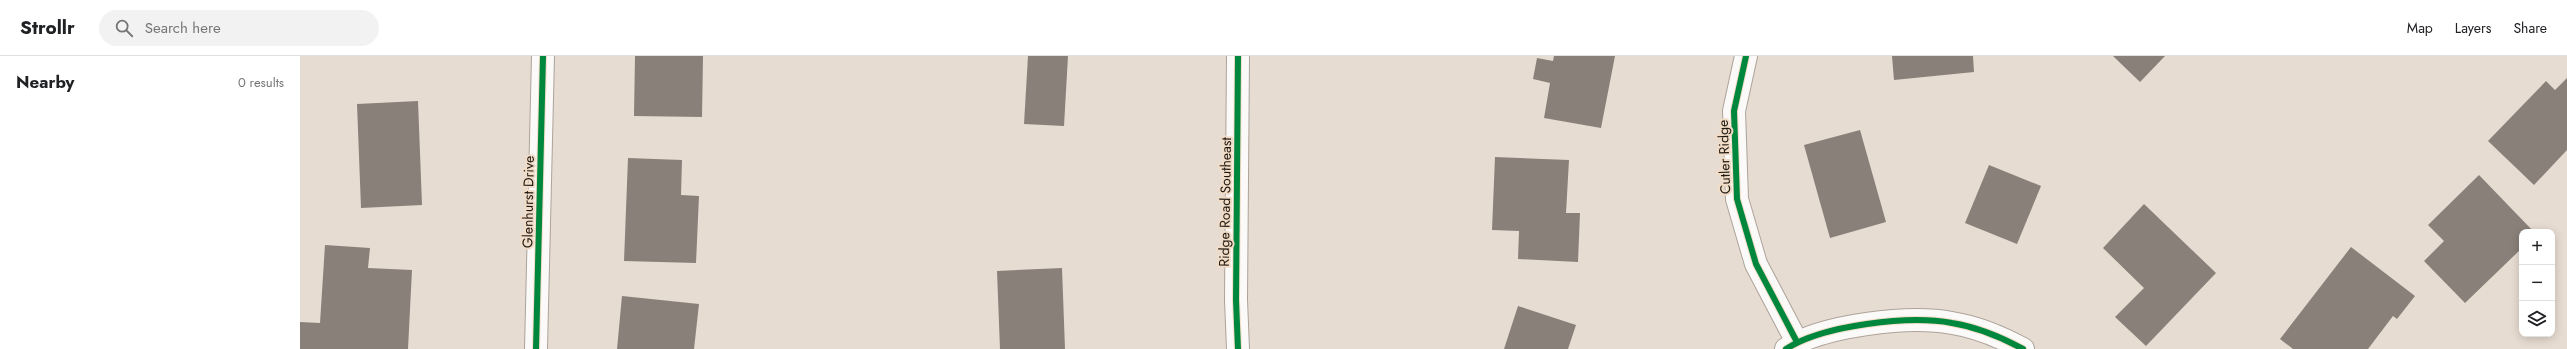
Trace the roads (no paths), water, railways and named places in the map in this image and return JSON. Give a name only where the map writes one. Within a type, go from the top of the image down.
[{"type":"street","name":"Glenhurst Drive","points":[[536,349],[543,56]]},
{"type":"street","name":"Ridge Road Southeast","points":[[1238,56],[1236,300],[1238,349]]},
{"type":"street","name":"Cutler Ridge","points":[[1746,56],[1734,111],[1737,199],[1756,264],[1791,346]]},
{"type":"street","points":[[1791,346],[1850,327],[1901,321],[1952,323],[2000,336],[2023,349]]}]
